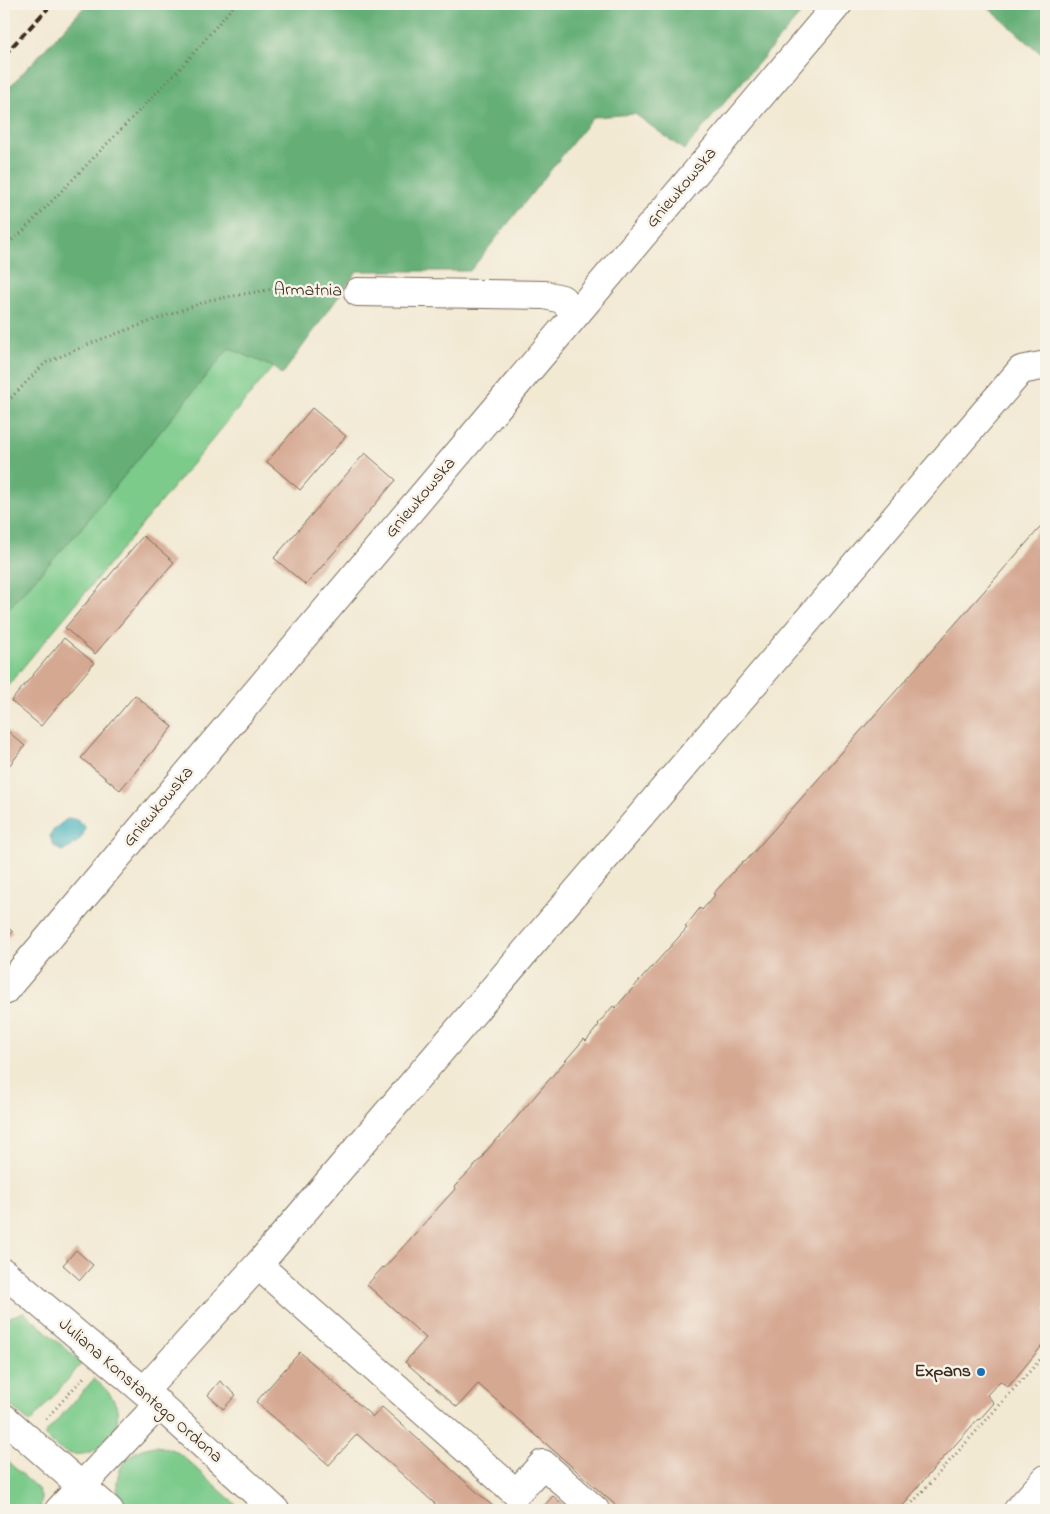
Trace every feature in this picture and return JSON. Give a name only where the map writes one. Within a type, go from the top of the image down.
[{"type":"street","name":"Gniewkowska","points":[[4,991],[838,4]]},
{"type":"street","name":"Armatnia","points":[[358,292],[545,295],[562,299],[576,314]]},
{"type":"street","points":[[59,1510],[82,1486],[258,1265],[1021,370],[1041,366],[1046,367]]},
{"type":"street","points":[[258,1265],[516,1493],[544,1464],[595,1510]]},
{"type":"street","name":"Juliana Konstantego Ordona","points":[[4,1273],[152,1397],[275,1510]]},
{"type":"street","points":[[4,1418],[110,1510]]},
{"type":"street","points":[[1018,1510],[1046,1479]]},
{"type":"path","points":[[4,246],[20,234],[187,61],[235,4]]},
{"type":"path","name":"Armatnia","points":[[4,405],[45,363],[99,340],[210,300],[279,288],[358,292]]},
{"type":"path","points":[[906,1510],[1046,1353]]},
{"type":"path","points":[[27,1439],[103,1356]]},
{"type":"green space","points":[[87,4],[809,4],[684,150],[635,114],[593,117],[470,271],[357,271],[282,375],[273,367],[229,348],[78,532],[4,613],[4,93]]},
{"type":"green space","points":[[984,4],[1046,4],[1046,58]]},
{"type":"green space","points":[[229,348],[273,367],[4,690],[4,613],[78,532]]},
{"type":"green space","points":[[24,1312],[82,1363],[30,1423],[4,1400],[4,1319]]},
{"type":"green space","points":[[94,1379],[108,1392],[116,1404],[117,1418],[115,1427],[111,1435],[98,1448],[81,1454],[68,1453],[56,1447],[44,1435]]},
{"type":"green space","points":[[154,1446],[174,1450],[180,1454],[242,1510],[127,1510],[121,1502],[118,1493],[118,1476],[121,1467],[133,1454]]},
{"type":"green space","points":[[4,1458],[38,1489],[42,1499],[40,1506],[45,1510],[4,1510]]},
{"type":"water","points":[[68,818],[76,820],[85,827],[83,835],[77,842],[61,851],[53,845],[50,836],[54,829]]},
{"type":"building","points":[[312,408],[346,436],[300,490],[267,462]]},
{"type":"building","points":[[365,453],[396,480],[306,585],[274,558]]},
{"type":"building","points":[[1046,521],[1046,1341],[1008,1387],[1000,1381],[987,1395],[994,1403],[899,1510],[621,1510],[478,1384],[457,1407],[405,1362],[426,1338],[367,1285],[455,1189],[454,1187],[484,1156],[498,1137],[584,1039],[586,1041],[613,1006],[615,1008],[687,928],[685,927],[700,908],[702,910],[715,895],[713,894],[743,861],[745,862]]},
{"type":"building","points":[[143,536],[174,562],[95,654],[65,628]]},
{"type":"building","points":[[64,638],[94,663],[41,726],[11,701]]},
{"type":"building","points":[[135,695],[173,727],[120,790],[81,758]]},
{"type":"building","points":[[4,728],[25,746],[4,772]]},
{"type":"building","points":[[4,924],[13,932],[4,942]]},
{"type":"building","points":[[76,1250],[93,1265],[80,1280],[63,1265]]},
{"type":"building","points":[[300,1352],[373,1417],[382,1407],[497,1510],[442,1510],[357,1434],[329,1465],[256,1402]]},
{"type":"building","points":[[220,1381],[236,1395],[223,1409],[208,1395]]},
{"type":"building","points":[[553,1496],[570,1510],[540,1510]]},
{"type":"railway","points":[[4,55],[52,4]]},
{"type":"place","name":"Expans","points":[[981,1372]]}]
